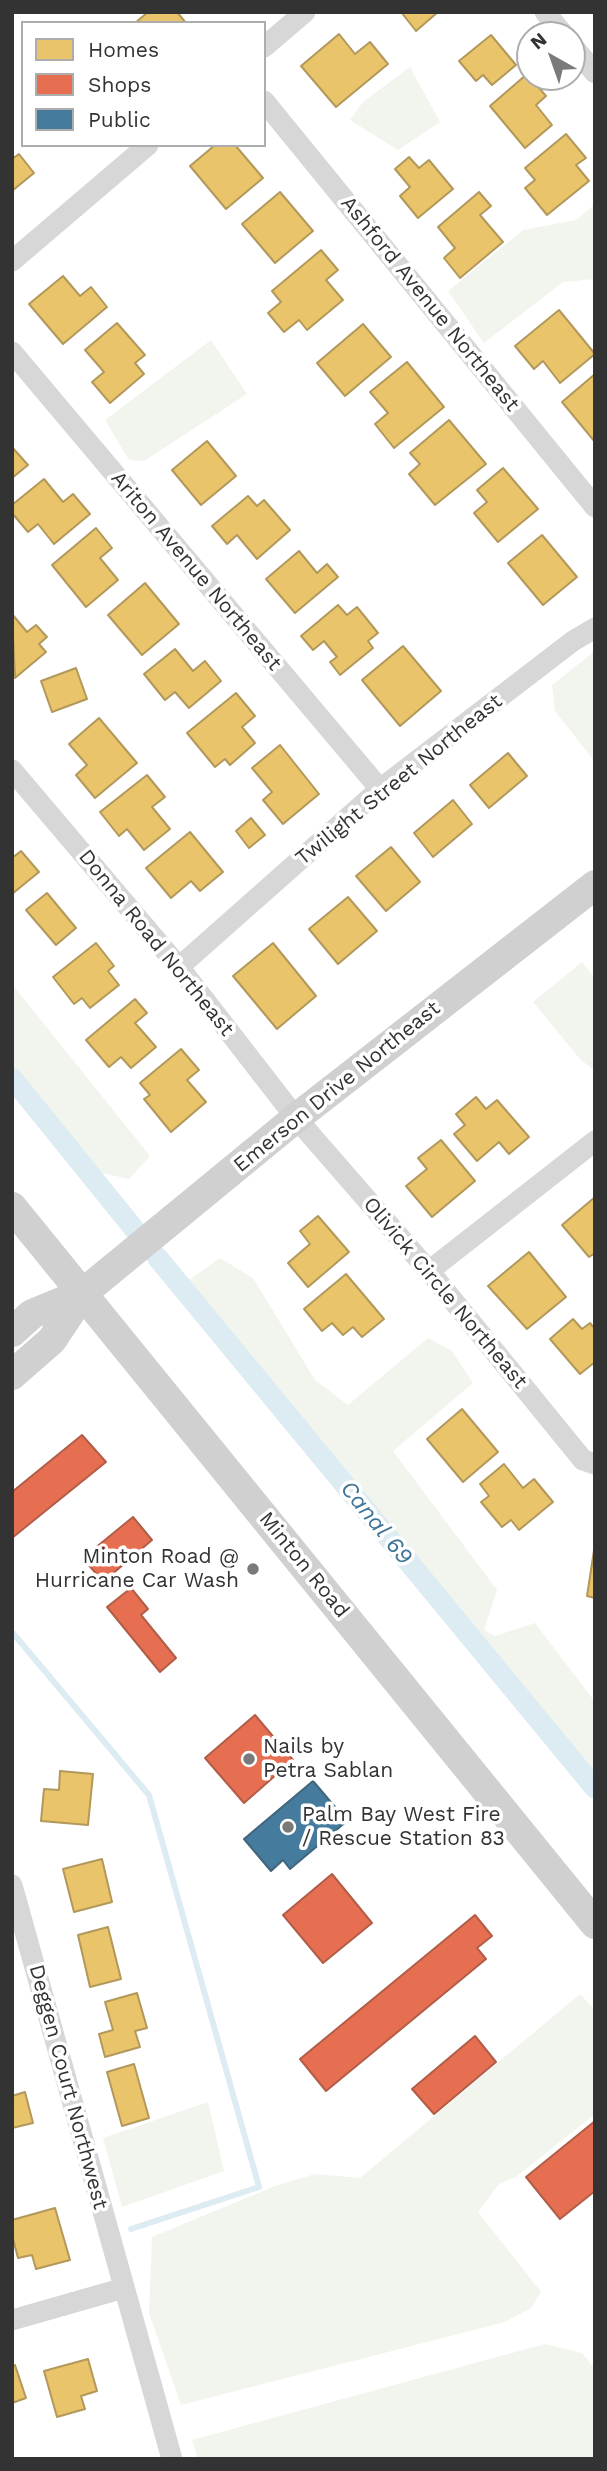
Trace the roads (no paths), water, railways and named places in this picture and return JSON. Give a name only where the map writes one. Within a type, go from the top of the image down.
[{"type":"main road","name":"Emerson Drive Northeast","points":[[83,1293],[296,1118],[595,885]]},
{"type":"main road","name":"Minton Road","points":[[12,1208],[594,1922]]},
{"type":"main road","points":[[12,1332],[32,1314],[83,1293]]},
{"type":"main road","points":[[12,1375],[52,1340],[83,1293]]},
{"type":"street","points":[[266,45],[305,12]]},
{"type":"street","name":"Ashford Avenue Northeast","points":[[266,103],[595,507]]},
{"type":"street","points":[[12,261],[146,147]]},
{"type":"street","name":"Ariton Avenue Northeast","points":[[12,352],[380,789]]},
{"type":"street","name":"Twilight Street Northeast","points":[[179,967],[380,789],[573,641],[595,628]]},
{"type":"street","name":"Donna Road Northeast","points":[[12,770],[179,967],[296,1118]]},
{"type":"street","name":"Olivick Circle Northeast","points":[[296,1118],[429,1271],[583,1460],[595,1464]]},
{"type":"street","points":[[429,1271],[595,1141]]},
{"type":"street","name":"Deggen Court Northwest","points":[[12,1885],[172,2459]]},
{"type":"street","points":[[12,2320],[124,2288]]},
{"type":"waterway","name":"Canal 69","points":[[12,1078],[135,1230]]},
{"type":"waterway","name":"Canal 69","points":[[157,1257],[595,1788]]},
{"type":"waterway","points":[[12,1632],[149,1795],[259,2187],[131,2229]]},
{"type":"place","name":"Minton Road @ Hurricane Car Wash","points":[[253,1569]]},
{"type":"place","name":"Nails by Petra Sablan","points":[[249,1759]]},
{"type":"place","name":"Palm Bay West Fire / Rescue Station 83","points":[[288,1827]]}]
